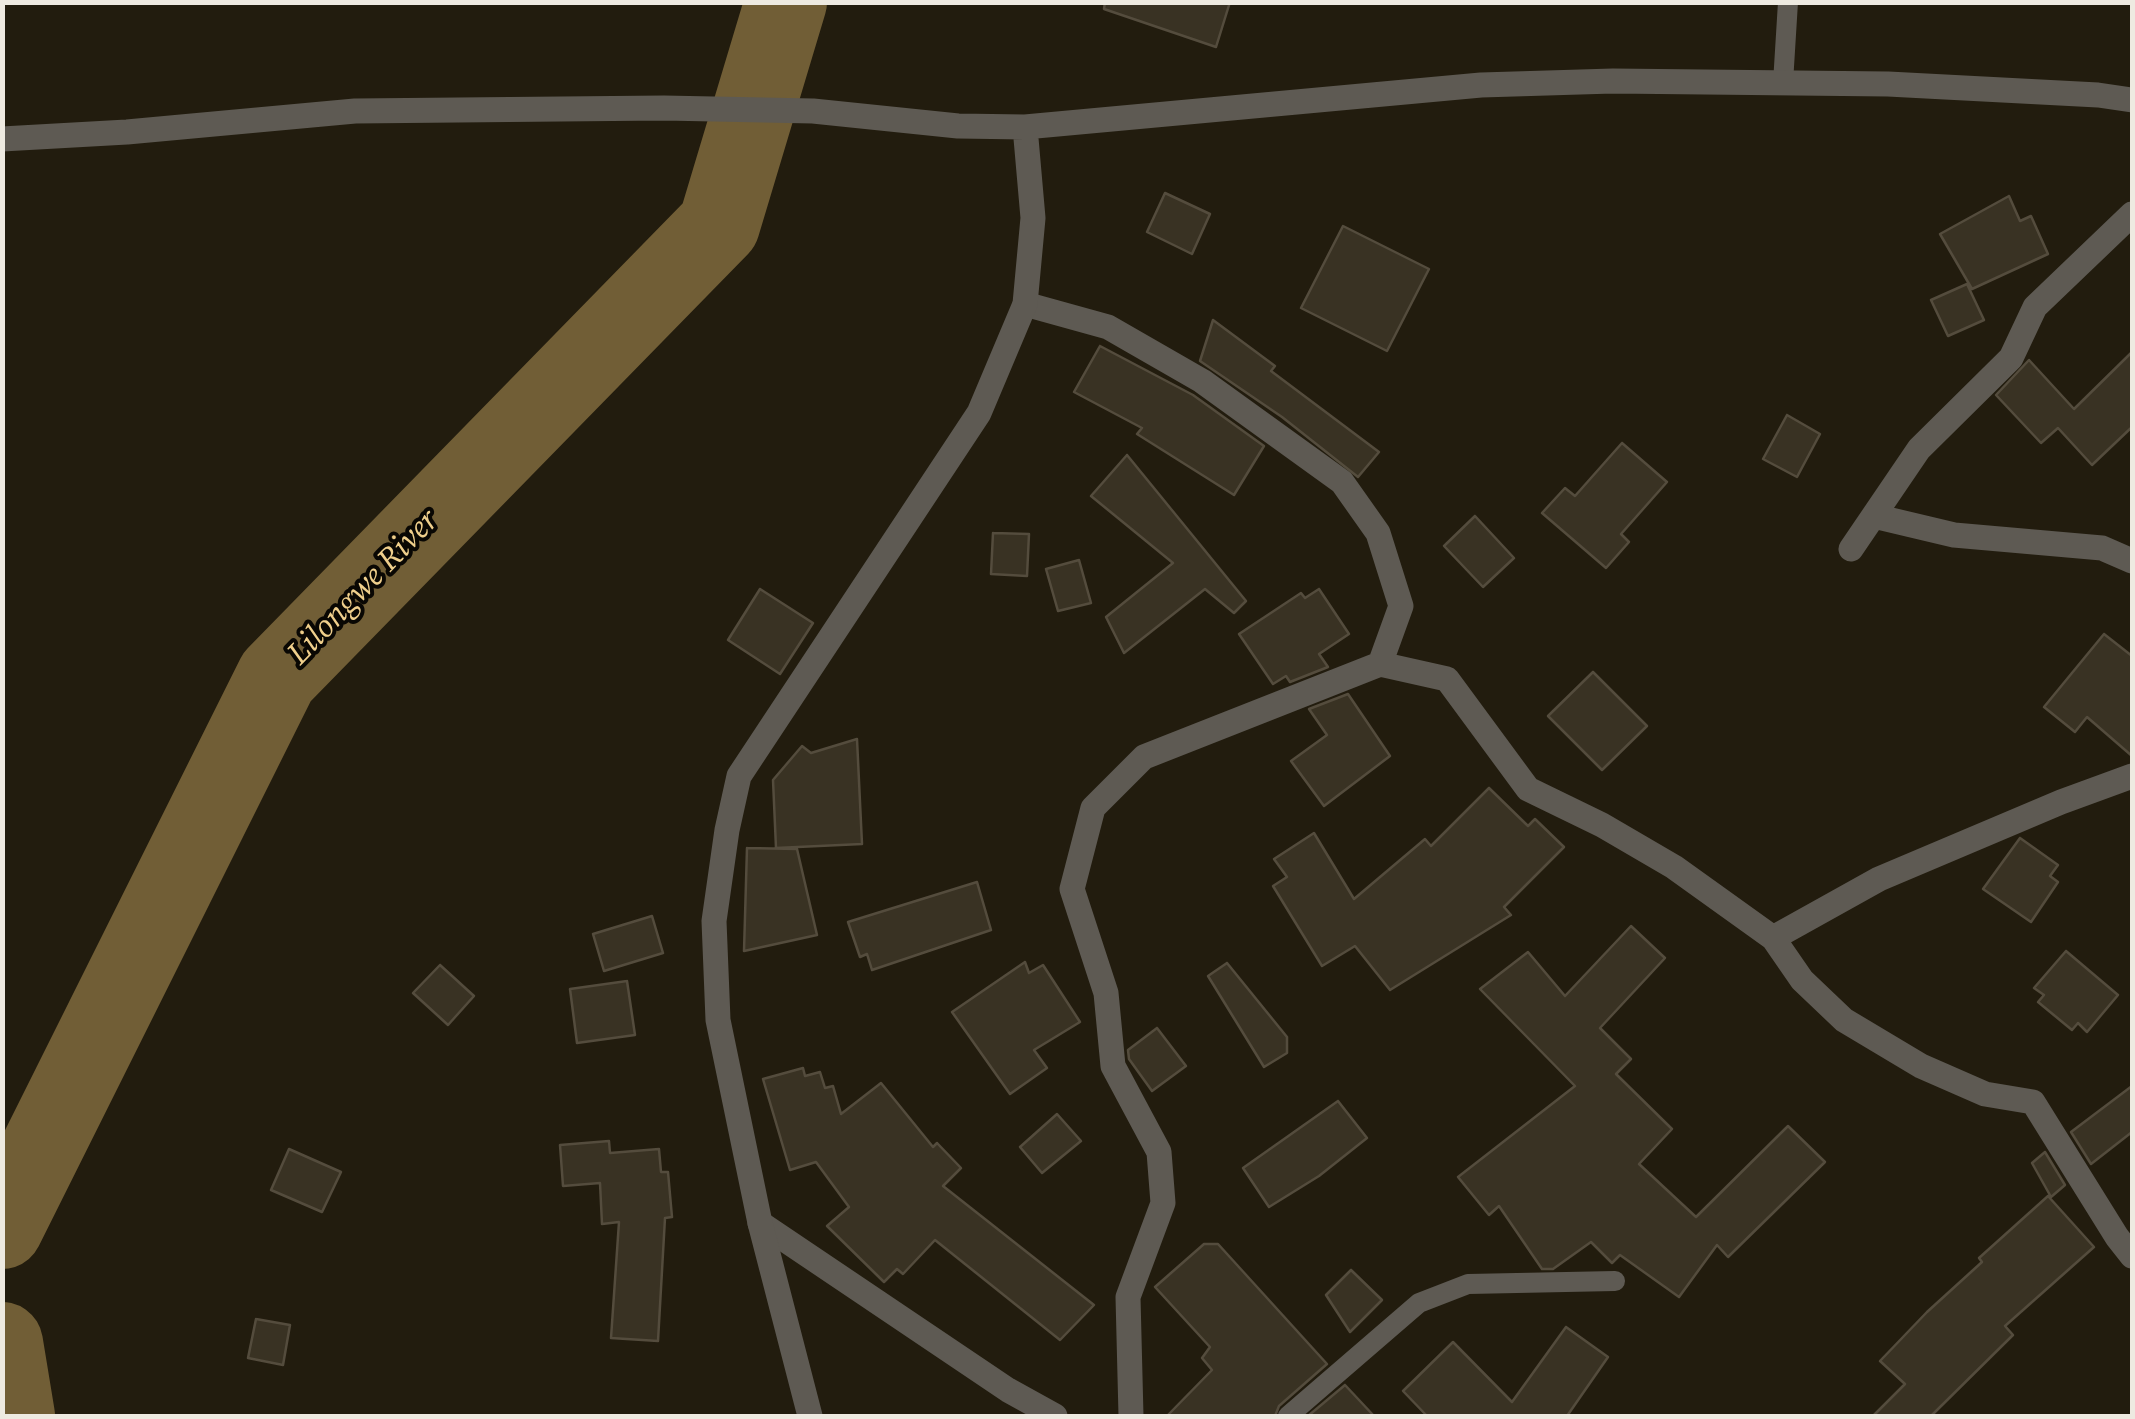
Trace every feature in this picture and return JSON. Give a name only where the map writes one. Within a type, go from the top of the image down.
[{"type":"street","points":[[2,139],[355,111],[813,111],[958,126],[1025,127],[1481,86],[1613,82],[1977,88],[2132,100]]},
{"type":"street","points":[[810,1416],[760,1223],[718,1020],[714,921],[727,830],[740,776],[979,413],[1025,304],[1033,218],[1025,127]]},
{"type":"street","points":[[1851,549],[1920,449],[2011,358],[2035,307],[2132,214]]},
{"type":"street","points":[[1025,304],[1108,327],[1202,381],[1342,482],[1378,533],[1401,606],[1380,664]]},
{"type":"street","points":[[1874,516],[1954,534],[2102,548],[2132,561]]},
{"type":"street","points":[[1131,1416],[1128,1296],[1162,1203],[1162,1186],[1159,1152],[1113,1066],[1106,993],[1072,889],[1093,808],[1144,757],[1380,664],[1447,679],[1528,789],[1602,825],[1674,867],[1773,938],[1802,980],[1844,1020],[1921,1066],[1985,1094],[2033,1102],[2132,1256]]},
{"type":"street","points":[[1773,938],[1880,878],[2132,776]]},
{"type":"street","points":[[760,1223],[1008,1390],[1055,1416]]},
{"type":"lane","points":[[1782,84],[1788,2]]},
{"type":"lane","points":[[1288,1416],[1419,1302],[1468,1284],[1614,1281]]},
{"type":"building","points":[[1105,2],[1230,2],[1216,47],[1104,9]]},
{"type":"building","points":[[1165,193],[1210,214],[1192,254],[1147,232]]},
{"type":"building","points":[[2009,196],[2020,221],[2031,216],[2048,254],[1972,289],[1940,234]]},
{"type":"building","points":[[1343,226],[1429,269],[1387,351],[1301,308]]},
{"type":"building","points":[[1967,284],[1984,320],[1948,336],[1931,300]]},
{"type":"building","points":[[1213,320],[1275,366],[1271,371],[1379,452],[1358,477],[1282,417],[1200,361]]},
{"type":"building","points":[[1100,346],[1193,395],[1264,446],[1234,495],[1137,434],[1142,428],[1074,392]]},
{"type":"building","points":[[2132,352],[2132,427],[2092,465],[2058,428],[2041,443],[1996,395],[2029,360],[2074,409]]},
{"type":"building","points":[[1787,415],[1820,434],[1797,477],[1763,459]]},
{"type":"building","points":[[1622,443],[1667,482],[1621,534],[1629,542],[1606,568],[1542,513],[1565,488],[1575,496]]},
{"type":"building","points":[[1127,455],[1246,601],[1234,613],[1205,589],[1124,653],[1106,617],[1173,563],[1091,496]]},
{"type":"building","points":[[1475,516],[1514,558],[1483,587],[1444,546]]},
{"type":"building","points":[[993,533],[1029,534],[1027,576],[991,574]]},
{"type":"building","points":[[1079,560],[1091,603],[1058,611],[1046,569]]},
{"type":"building","points":[[760,589],[813,623],[780,674],[728,640]]},
{"type":"building","points":[[1319,589],[1349,634],[1319,654],[1328,667],[1290,682],[1286,676],[1273,684],[1239,634],[1301,593],[1305,598]]},
{"type":"building","points":[[2104,634],[2132,656],[2132,756],[2087,717],[2075,732],[2044,707]]},
{"type":"building","points":[[1593,672],[1647,726],[1602,770],[1548,716]]},
{"type":"building","points":[[1348,694],[1390,756],[1324,806],[1291,761],[1327,735],[1309,709]]},
{"type":"building","points":[[857,739],[862,844],[776,848],[773,780],[802,746],[811,753]]},
{"type":"building","points":[[1489,788],[1528,826],[1535,819],[1564,847],[1504,907],[1511,915],[1390,990],[1355,946],[1322,966],[1273,886],[1287,877],[1274,859],[1314,833],[1354,899],[1425,839],[1431,846]]},
{"type":"building","points":[[2020,838],[2058,865],[2050,876],[2058,882],[2031,922],[1983,889]]},
{"type":"building","points":[[747,848],[797,849],[817,935],[744,951]]},
{"type":"building","points":[[977,882],[991,930],[872,970],[867,954],[860,957],[848,922]]},
{"type":"building","points":[[652,916],[663,953],[604,971],[593,934]]},
{"type":"building","points":[[1631,926],[1665,958],[1600,1028],[1631,1059],[1616,1074],[1672,1129],[1639,1164],[1696,1217],[1788,1126],[1825,1162],[1728,1257],[1717,1245],[1679,1297],[1620,1255],[1612,1263],[1591,1242],[1553,1269],[1542,1269],[1499,1206],[1489,1215],[1458,1177],[1575,1086],[1480,989],[1528,952],[1565,996]]},
{"type":"building","points":[[2066,951],[2118,995],[2087,1032],[2078,1023],[2072,1030],[2038,1002],[2044,995],[2034,988]]},
{"type":"building","points":[[1025,962],[1029,973],[1043,965],[1080,1022],[1034,1050],[1047,1068],[1010,1094],[952,1012]]},
{"type":"building","points":[[1227,963],[1287,1037],[1287,1053],[1264,1067],[1208,976]]},
{"type":"building","points":[[440,965],[474,996],[448,1025],[413,993]]},
{"type":"building","points":[[627,981],[635,1035],[577,1043],[570,989]]},
{"type":"building","points":[[1157,1028],[1186,1066],[1152,1091],[1129,1059],[1128,1050]]},
{"type":"building","points":[[803,1068],[805,1076],[820,1072],[825,1088],[833,1086],[841,1114],[881,1083],[933,1147],[937,1143],[961,1168],[943,1186],[1094,1305],[1060,1340],[935,1240],[903,1274],[897,1269],[884,1282],[827,1226],[849,1207],[816,1162],[790,1170],[763,1079]]},
{"type":"building","points":[[2132,1086],[2132,1132],[2091,1164],[2071,1132]]},
{"type":"building","points":[[1338,1101],[1367,1138],[1319,1176],[1269,1207],[1243,1168]]},
{"type":"building","points":[[1057,1114],[1081,1141],[1042,1173],[1020,1147]]},
{"type":"building","points":[[609,1141],[610,1153],[659,1149],[661,1172],[668,1172],[672,1217],[665,1218],[658,1341],[611,1338],[619,1222],[602,1224],[600,1183],[563,1186],[560,1145]]},
{"type":"building","points":[[289,1149],[341,1172],[322,1212],[271,1190]]},
{"type":"building","points":[[2045,1152],[2065,1185],[2051,1197],[2032,1163]]},
{"type":"building","points":[[2048,1196],[2094,1247],[2005,1326],[2013,1335],[1931,1416],[1873,1416],[1905,1384],[1880,1361],[1982,1262],[1979,1258]]},
{"type":"building","points":[[1204,1244],[1218,1244],[1327,1364],[1279,1406],[1275,1416],[1167,1416],[1212,1370],[1202,1358],[1210,1347],[1155,1287]]},
{"type":"building","points":[[1351,1270],[1382,1300],[1350,1332],[1326,1295]]},
{"type":"building","points":[[256,1319],[290,1325],[283,1365],[248,1358]]},
{"type":"building","points":[[1566,1327],[1608,1357],[1567,1416],[1427,1416],[1403,1391],[1453,1342],[1512,1402]]},
{"type":"building","points":[[1345,1385],[1374,1416],[1308,1416]]},
{"type":"waterway","name":"Lilongwe River","points":[[2,1228],[277,677],[719,225],[786,2]]},
{"type":"waterway","name":"Lilongwe River","points":[[2,1343],[14,1416]]}]
